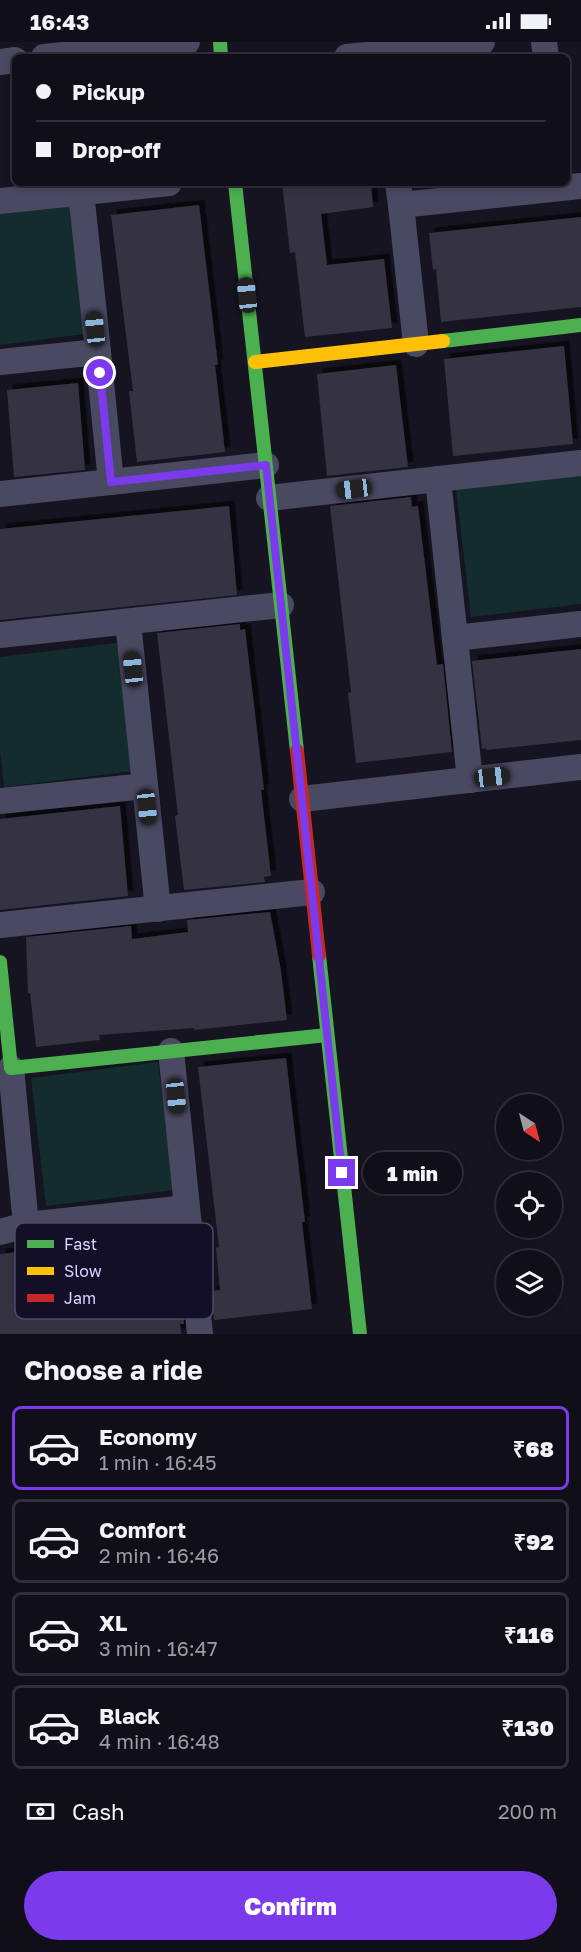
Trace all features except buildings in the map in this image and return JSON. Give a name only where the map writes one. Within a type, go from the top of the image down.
[{"type":"street","points":[[53,54],[70,48],[187,42]]},
{"type":"street","points":[[392,54],[482,42]]},
{"type":"street","points":[[0,201],[140,186]]},
{"type":"street","points":[[235,186],[360,1334]]},
{"type":"street","points":[[416,344],[400,194],[567,186]]},
{"type":"street","points":[[81,192],[111,482]]},
{"type":"street","points":[[255,362],[581,325]]},
{"type":"street","points":[[0,362],[98,352]]},
{"type":"street","points":[[269,498],[581,463]]},
{"type":"street","points":[[0,494],[266,465]]},
{"type":"street","points":[[438,479],[470,780]]},
{"type":"street","points":[[0,635],[281,605]]},
{"type":"street","points":[[128,622],[158,909]]},
{"type":"street","points":[[455,638],[581,624]]},
{"type":"street","points":[[302,799],[581,767]]},
{"type":"street","points":[[0,801],[145,786]]},
{"type":"street","points":[[0,925],[312,892]]},
{"type":"street","points":[[0,962],[26,1223]]},
{"type":"street","points":[[10,1068],[327,1035]]},
{"type":"street","points":[[171,1051],[189,1223]]},
{"type":"street","points":[[45,1223],[187,1208]]},
{"type":"street","points":[[0,1232],[15,1228]]},
{"type":"street","points":[[198,1319],[200,1334]]},
{"type":"green space","points":[[70,206],[85,334],[0,345],[0,214]]},
{"type":"green space","points":[[581,474],[581,604],[471,617],[456,490]]},
{"type":"green space","points":[[117,643],[133,771],[4,787],[0,750],[0,657]]},
{"type":"green space","points":[[158,1062],[174,1190],[46,1206],[31,1078]]},
{"type":"traffic: fast","points":[[220,42],[221,54]]},
{"type":"traffic: fast","points":[[235,186],[297,751]]},
{"type":"traffic: fast","points":[[443,341],[581,325]]},
{"type":"traffic: fast","points":[[319,955],[360,1334]]},
{"type":"traffic: fast","points":[[0,962],[11,1068],[327,1035]]},
{"type":"traffic: slow","points":[[255,362],[443,341]]},
{"type":"traffic: jam","points":[[297,751],[319,955]]},
{"type":"route","points":[[100,373],[111,482],[266,465],[342,1173]]}]
